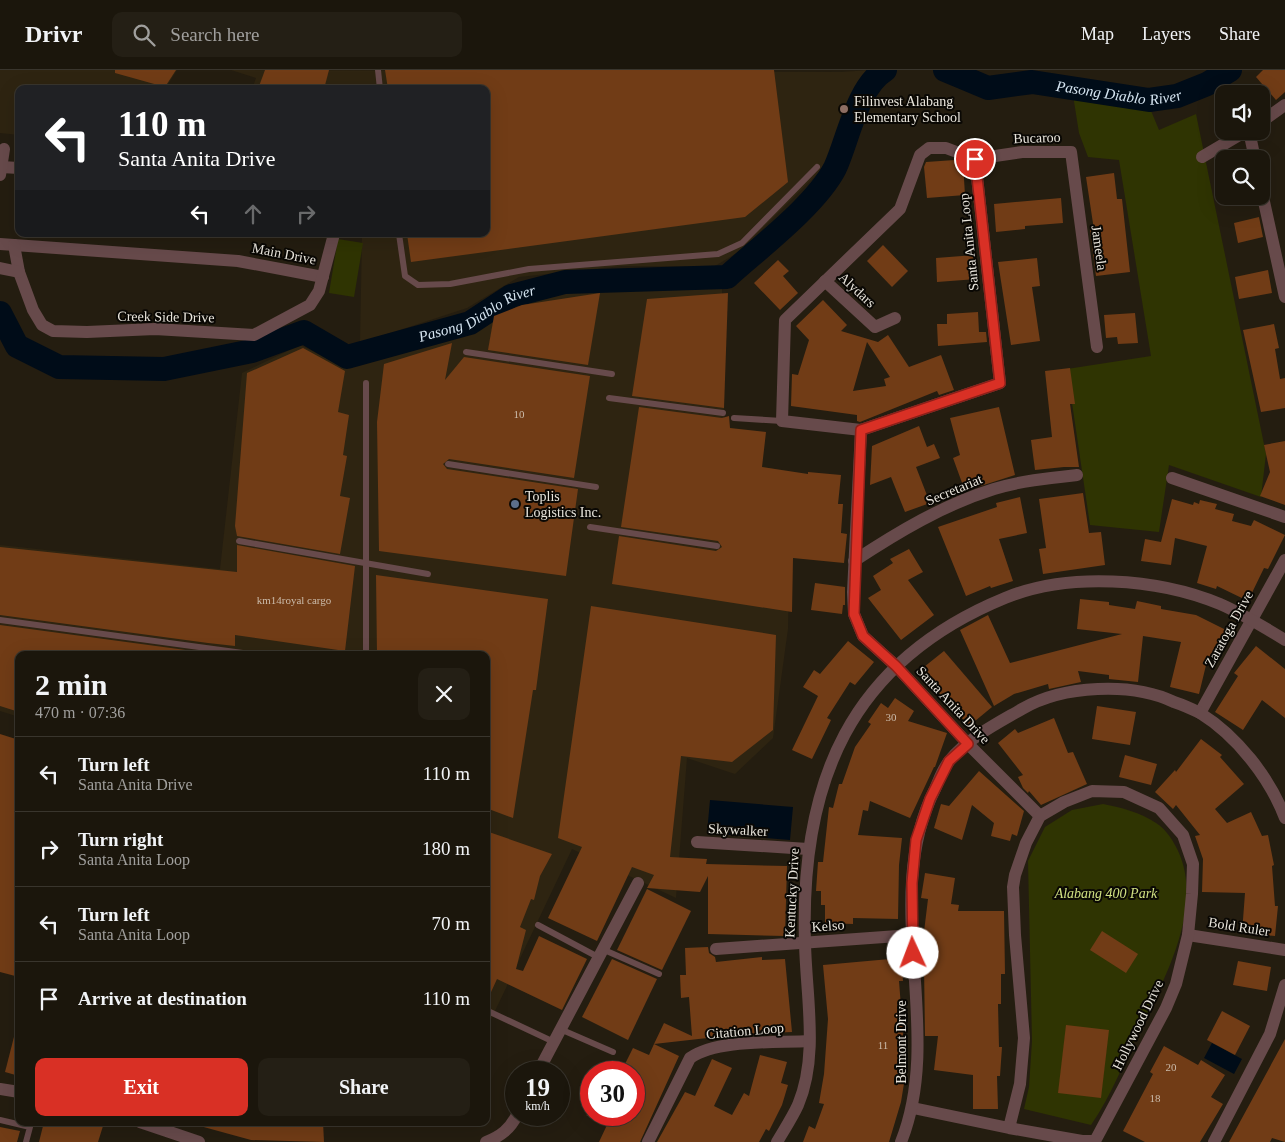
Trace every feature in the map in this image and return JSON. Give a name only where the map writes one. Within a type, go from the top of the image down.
[{"type":"street","points":[[1270,116],[1285,105]]},
{"type":"street","points":[[1202,157],[1232,140]]},
{"type":"street","points":[[782,422],[785,320],[900,209],[920,156],[929,148],[946,148],[975,159]]},
{"type":"street","points":[[4,149],[0,171],[15,169]]},
{"type":"street","name":"Bucaroo","points":[[975,159],[1022,152],[1071,152]]},
{"type":"street","name":"Jameela","points":[[1071,152],[1098,347]]},
{"type":"street","name":"Santa Anita Loop","points":[[782,422],[861,430],[1000,383],[975,159]]},
{"type":"street","points":[[1265,205],[1285,297]]},
{"type":"street","name":"Creek Side Drive","points":[[14,245],[19,272],[33,310],[42,325],[53,331],[87,332],[155,329],[254,335],[310,305],[317,296],[333,237]]},
{"type":"street","name":"Main Drive","points":[[0,244],[238,261],[323,277]]},
{"type":"street","points":[[0,268],[19,272]]},
{"type":"street","name":"Alydars","points":[[826,281],[875,327],[895,318]]},
{"type":"street","name":"Santa Anita Drive","points":[[861,430],[854,561],[854,616],[863,636],[896,666],[968,744],[1040,816]]},
{"type":"street","name":"Secretariat","points":[[854,561],[900,531],[956,503],[995,489],[1039,479],[1077,475]]},
{"type":"street","points":[[1172,478],[1285,517]]},
{"type":"street","name":"Zaratoga Drive","points":[[1200,713],[1285,560]]},
{"type":"street","name":"Kentucky Drive","points":[[777,1142],[798,1105],[806,1079],[809,1042],[805,943],[808,849],[822,787],[847,728],[871,694],[896,666],[946,626],[978,609],[1018,592],[1067,582],[1124,582],[1187,593],[1219,604],[1251,619],[1285,640]]},
{"type":"street","name":"Belmont Drive","points":[[901,1142],[913,1108],[918,1071],[912,936],[912,883],[916,840],[930,799],[949,761],[968,744],[1034,702],[1080,690],[1128,689],[1164,697],[1200,713],[1239,746],[1271,786],[1285,818]]},
{"type":"street","name":"Hollywood Drive","points":[[913,1108],[1009,1128],[1082,1141],[1095,1141],[1166,1008],[1176,984],[1188,935],[1193,864],[1182,835],[1158,808],[1124,792],[1092,791],[1064,802],[1040,816]]},
{"type":"street","points":[[1009,1128],[1020,1084],[1024,1038],[1013,887],[1026,843],[1040,816]]},
{"type":"street","name":"Skywalker","points":[[697,842],[808,849]]},
{"type":"street","points":[[544,1061],[638,883]]},
{"type":"street","name":"Bold Ruler","points":[[1188,935],[1285,950]]},
{"type":"street","name":"Kelso","points":[[716,949],[912,936]]},
{"type":"street","points":[[1214,1142],[1270,1034],[1285,986]]},
{"type":"street","name":"Citation Loop","points":[[648,1142],[690,1058],[702,1050],[720,1046],[809,1042]]},
{"type":"street","points":[[0,1089],[15,1091]]},
{"type":"street","points":[[152,1126],[199,1142]]},
{"type":"street","points":[[486,1142],[500,1136],[510,1126]]},
{"type":"lane","points":[[378,70],[380,85]]},
{"type":"lane","points":[[399,237],[405,276],[418,285],[450,284],[529,269],[718,254],[742,243],[817,167]]},
{"type":"lane","points":[[466,352],[612,374]]},
{"type":"lane","points":[[366,383],[366,651]]},
{"type":"lane","points":[[609,398],[723,413]]},
{"type":"lane","points":[[734,418],[782,422]]},
{"type":"lane","points":[[448,464],[596,487]]},
{"type":"lane","points":[[590,527],[717,546]]},
{"type":"lane","points":[[239,541],[428,574]]},
{"type":"lane","points":[[0,620],[229,651]]},
{"type":"lane","points":[[538,925],[600,953],[659,974]]},
{"type":"lane","points":[[490,1012],[554,1042]]},
{"type":"lane","points":[[560,1029],[613,1052]]},
{"type":"lane","points":[[0,1120],[15,1124]]},
{"type":"lane","points":[[26,1126],[30,1127],[26,1142]]},
{"type":"shaded area","points":[[0,70],[177,70],[168,85],[15,85],[15,135],[0,133]]},
{"type":"shaded area","points":[[231,70],[841,72],[871,70],[863,76],[840,142],[829,162],[740,251],[715,266],[622,266],[519,277],[467,308],[360,343],[362,237],[490,237],[490,85],[253,85],[256,78]]},
{"type":"shaded area","points":[[558,288],[722,288],[725,460],[791,472],[788,629],[773,738],[735,774],[687,758],[676,898],[572,849],[490,1022],[490,651],[15,651],[15,716],[0,711],[0,545],[220,569],[242,373],[300,345],[344,367],[447,339],[512,296]]},
{"type":"shaded area","points":[[710,800],[793,807],[790,840],[707,833]]},
{"type":"shaded area","points":[[1212,1043],[1242,1059],[1234,1074],[1204,1058]]},
{"type":"green space","points":[[1073,95],[1149,106],[1159,130],[1196,114],[1266,454],[1261,497],[1169,465],[1159,532],[1090,525],[1067,369],[1151,356],[1119,160],[1088,157],[1079,133]]},
{"type":"green space","points":[[338,239],[363,243],[354,297],[329,293]]},
{"type":"green space","name":"Alabang 400 Park","points":[[1103,804],[1144,816],[1156,823],[1167,833],[1179,853],[1185,874],[1187,896],[1184,919],[1170,965],[1112,1089],[1091,1125],[1024,1109],[1029,1087],[1032,1041],[1028,861],[1045,827],[1072,810]]},
{"type":"building","points":[[115,70],[176,70],[166,85],[158,85],[115,73]]},
{"type":"building","points":[[265,70],[329,70],[325,85],[259,85]]},
{"type":"building","points":[[385,70],[774,70],[788,182],[745,217],[411,262],[407,237],[490,237],[490,85],[387,85]]},
{"type":"building","points":[[1263,70],[1285,70],[1285,92],[1276,100],[1270,93],[1270,85],[1263,85],[1256,77]]},
{"type":"building","points":[[955,160],[963,163],[965,195],[927,198],[924,167],[926,162]]},
{"type":"building","points":[[1114,173],[1117,199],[1122,199],[1130,272],[1096,276],[1090,230],[1094,230],[1086,177]]},
{"type":"building","points":[[1061,198],[1063,223],[1025,226],[1025,229],[996,232],[994,204]]},
{"type":"building","points":[[1259,217],[1263,237],[1238,243],[1234,223]]},
{"type":"building","points":[[883,245],[908,271],[892,287],[867,261]]},
{"type":"building","points":[[975,255],[977,279],[937,282],[936,258]]},
{"type":"building","points":[[1037,258],[1040,286],[1032,287],[1040,341],[1011,345],[998,262]]},
{"type":"building","points":[[778,260],[789,271],[783,276],[798,293],[780,310],[754,283]]},
{"type":"building","points":[[1268,270],[1272,293],[1239,299],[1235,277]]},
{"type":"building","points":[[600,293],[588,365],[488,350],[494,316],[522,305]]},
{"type":"building","points":[[728,293],[724,408],[632,396],[647,299]]},
{"type":"building","points":[[823,300],[847,325],[841,331],[878,342],[888,335],[909,367],[941,355],[954,390],[939,395],[937,391],[860,422],[857,421],[857,415],[791,406],[792,374],[798,375],[809,340],[796,326]],"holes":[[[867,342],[890,377],[884,379],[886,386],[853,391]]]},
{"type":"building","points":[[978,312],[979,332],[986,332],[987,342],[938,346],[937,324],[947,324],[947,314]]},
{"type":"building","points":[[1135,313],[1138,343],[1118,344],[1117,337],[1106,338],[1104,315]]},
{"type":"building","points":[[1274,324],[1279,348],[1275,349],[1280,379],[1285,378],[1285,408],[1261,412],[1243,330]]},
{"type":"building","points":[[452,343],[445,380],[464,357],[590,376],[574,478],[449,459],[443,464],[447,469],[578,489],[566,576],[379,551],[377,422],[384,364]]},
{"type":"building","points":[[303,348],[345,371],[338,412],[349,415],[343,455],[347,456],[340,496],[350,498],[340,554],[237,536],[235,526],[247,373]]},
{"type":"building","points":[[1070,368],[1075,404],[1070,404],[1079,467],[1035,470],[1031,440],[1052,437],[1045,371]]},
{"type":"building","points":[[639,407],[722,418],[729,416],[730,428],[766,432],[762,467],[808,474],[808,472],[841,475],[838,504],[843,504],[841,533],[847,534],[844,563],[793,558],[792,612],[612,584],[619,536],[716,551],[722,547],[718,541],[621,527]]},
{"type":"building","points":[[999,407],[1015,475],[965,491],[953,458],[960,455],[950,418]]},
{"type":"building","points":[[919,426],[927,447],[934,444],[940,458],[916,467],[930,503],[905,512],[891,477],[870,485],[872,446]]},
{"type":"building","points":[[1285,441],[1285,505],[1260,496],[1270,472],[1264,445]]},
{"type":"building","points":[[1083,493],[1089,533],[1101,532],[1105,565],[1043,574],[1039,549],[1046,548],[1039,499]]},
{"type":"building","points":[[1020,497],[1027,533],[999,539],[1013,581],[991,588],[990,586],[966,596],[938,527],[997,507],[996,503]]},
{"type":"building","points":[[1172,499],[1193,505],[1194,502],[1199,504],[1200,500],[1217,504],[1215,509],[1234,514],[1232,521],[1251,526],[1254,520],[1285,535],[1268,569],[1264,568],[1248,601],[1217,586],[1216,589],[1197,583],[1207,546],[1175,538],[1171,565],[1141,561],[1145,539],[1161,542]]},
{"type":"building","points":[[237,545],[355,566],[345,651],[235,635],[235,646],[0,615],[0,547],[237,572]]},
{"type":"building","points":[[909,549],[923,572],[908,580],[934,615],[901,640],[868,598],[881,590],[873,576],[893,563],[890,559]]},
{"type":"building","points":[[376,575],[548,599],[536,690],[533,690],[513,818],[490,809],[490,651],[377,651]]},
{"type":"building","points":[[815,583],[845,587],[845,605],[843,605],[842,614],[811,610]]},
{"type":"building","points":[[1080,599],[1109,602],[1109,605],[1135,609],[1137,601],[1161,606],[1161,609],[1196,615],[1226,630],[1212,658],[1208,657],[1199,694],[1170,687],[1181,642],[1143,636],[1138,682],[1109,679],[1109,675],[1078,671],[1081,682],[1049,689],[1048,684],[1014,694],[994,706],[960,630],[988,615],[1010,663],[1122,634],[1077,629]]},
{"type":"building","points":[[591,606],[776,635],[773,730],[732,762],[681,756],[670,857],[707,859],[706,864],[787,866],[785,936],[708,934],[708,876],[700,892],[647,888],[654,875],[632,867],[597,941],[548,918],[582,847],[558,838]]},
{"type":"building","points":[[0,625],[193,651],[15,651],[15,711],[0,706]]},
{"type":"building","points":[[848,641],[874,662],[855,685],[850,682],[827,718],[831,720],[812,759],[792,750],[818,696],[803,687],[814,670],[820,674]]},
{"type":"building","points":[[1256,646],[1285,669],[1285,718],[1262,700],[1243,730],[1215,712],[1238,676],[1234,673]]},
{"type":"building","points":[[944,651],[992,707],[969,726],[919,671]]},
{"type":"building","points":[[895,698],[914,711],[908,721],[947,733],[935,767],[910,818],[870,801],[868,811],[863,810],[858,835],[902,838],[899,865],[898,919],[853,918],[853,924],[825,923],[825,905],[821,905],[821,891],[816,891],[818,862],[823,862],[829,807],[833,808],[839,784],[842,784],[855,747],[871,724],[868,722],[881,703],[888,708]]},
{"type":"building","points":[[1097,706],[1136,712],[1130,745],[1092,739]]},
{"type":"building","points":[[1054,718],[1068,753],[1073,752],[1087,784],[1041,805],[1029,791],[1028,793],[1023,788],[1018,777],[1023,775],[998,743],[1015,729],[1018,733]]},
{"type":"building","points":[[0,734],[15,739],[15,976],[0,972]]},
{"type":"building","points":[[1201,739],[1222,755],[1220,757],[1244,784],[1215,809],[1227,823],[1251,812],[1262,836],[1268,835],[1274,865],[1272,866],[1275,906],[1278,906],[1275,936],[1242,933],[1245,893],[1202,892],[1203,859],[1195,836],[1200,835],[1176,805],[1173,809],[1155,792],[1175,770],[1176,772]]},
{"type":"building","points":[[1125,755],[1157,764],[1151,785],[1119,777]]},
{"type":"building","points":[[979,771],[1024,811],[1017,836],[1012,834],[1010,841],[991,836],[994,823],[972,805],[962,840],[934,828],[941,804],[949,806]]},
{"type":"building","points":[[490,832],[552,854],[540,876],[534,900],[531,899],[520,927],[526,930],[516,969],[523,971],[539,936],[587,959],[562,1010],[497,979],[490,994]]},
{"type":"building","points":[[925,873],[955,878],[951,904],[959,905],[958,911],[1004,911],[1005,974],[1001,974],[1001,1004],[998,1004],[999,1047],[1002,1047],[1000,1076],[997,1076],[998,1109],[973,1109],[973,1075],[934,1070],[938,1036],[925,1036],[924,965],[921,940],[923,940],[928,899],[921,898]]},
{"type":"building","points":[[647,889],[691,911],[662,970],[617,950]]},
{"type":"building","points":[[1102,931],[1138,954],[1126,973],[1090,950]]},
{"type":"building","points":[[708,947],[709,953],[715,957],[716,962],[762,957],[762,960],[785,959],[792,1032],[743,1034],[654,1044],[664,1023],[692,1036],[689,997],[681,998],[680,975],[686,975],[685,948]]},
{"type":"building","points":[[901,958],[903,981],[899,981],[903,1033],[901,1070],[906,1071],[901,1102],[889,1142],[803,1142],[809,1126],[815,1129],[824,1104],[819,1103],[824,1074],[828,1019],[823,965]]},
{"type":"building","points":[[612,959],[657,979],[628,1040],[582,1017]]},
{"type":"building","points":[[1238,961],[1271,967],[1267,991],[1233,985]]},
{"type":"building","points":[[1222,1011],[1250,1026],[1235,1055],[1207,1040]]},
{"type":"building","points":[[1066,1025],[1109,1030],[1101,1098],[1058,1093]]},
{"type":"building","points":[[15,1033],[15,1075],[5,1072]]},
{"type":"building","points":[[1285,1039],[1285,1142],[1272,1138],[1270,1142],[1229,1142]]},
{"type":"building","points":[[654,1044],[679,1056],[640,1142],[599,1142],[607,1126],[645,1126],[645,1061],[626,1061],[633,1048],[649,1055]]},
{"type":"building","points":[[1164,1046],[1198,1065],[1201,1060],[1225,1075],[1211,1097],[1223,1104],[1200,1142],[1145,1142],[1123,1131],[1153,1074],[1150,1072]]},
{"type":"building","points":[[760,1055],[787,1062],[781,1083],[788,1085],[782,1105],[769,1131],[766,1129],[759,1142],[657,1142],[685,1092],[695,1096],[712,1059],[732,1068],[714,1106],[732,1115],[744,1093],[749,1096]]},
{"type":"building","points":[[43,1126],[103,1126],[98,1142],[39,1142]]},
{"type":"building","points":[[200,1126],[323,1126],[324,1142],[251,1140]]},
{"type":"building","points":[[0,1127],[20,1131],[17,1142],[0,1142]]},
{"type":"waterway","name":"Pasong Diablo River","points":[[0,313],[17,346],[59,367],[164,369],[252,351],[304,332],[347,357],[470,323],[511,296],[565,282],[727,277],[786,226],[815,197],[835,168],[860,101],[875,78],[885,70]]},
{"type":"waterway","name":"Pasong Diablo River","points":[[945,70],[988,88],[1032,82],[1149,100],[1177,96],[1207,84],[1230,70]]},
{"type":"place","name":"Filinvest Alabang Elementary School","points":[[844,109]]},
{"type":"place","name":"Toplis Logistics Inc.","points":[[515,504]]},
{"type":"route","points":[[913,953],[912,883],[916,840],[930,799],[949,761],[968,744],[896,666],[863,636],[854,614],[853,592],[861,430],[1000,383],[975,159]]}]
